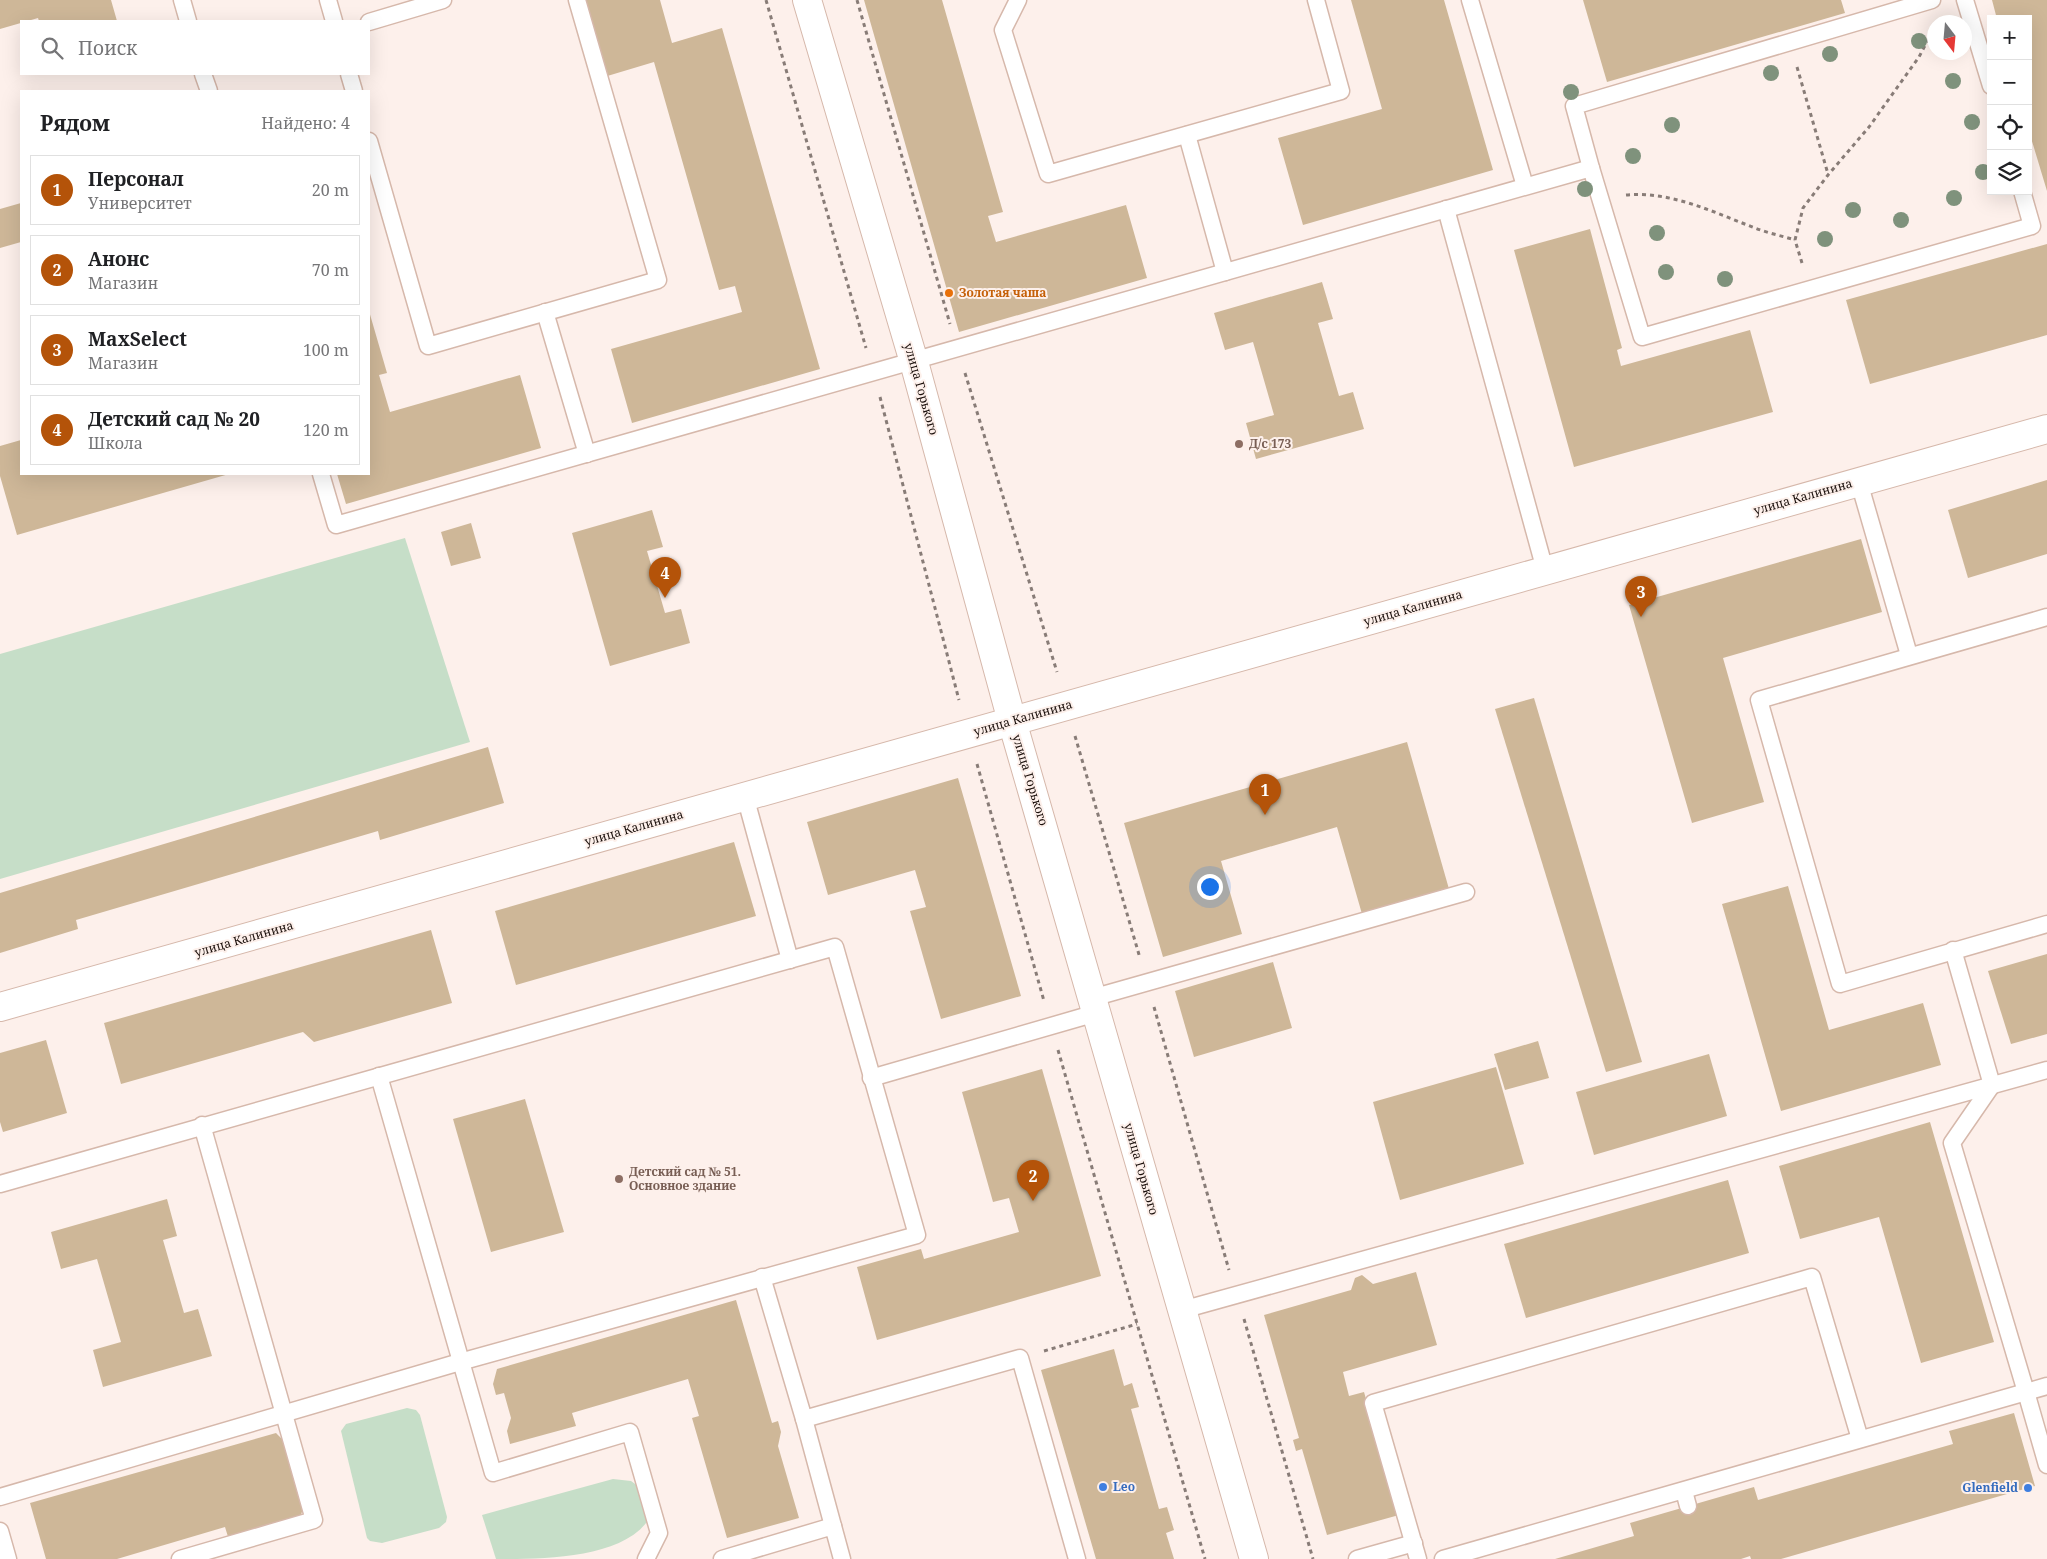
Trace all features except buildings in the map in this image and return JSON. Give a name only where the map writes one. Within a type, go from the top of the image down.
[{"type":"street","name":"улица Горького","points":[[807,0],[914,362],[1012,721],[1254,1559]]},
{"type":"street","name":"улица Калинина","points":[[0,1007],[2047,429]]},
{"type":"lane","points":[[182,0],[188,20]]},
{"type":"lane","points":[[328,0],[334,20]]},
{"type":"lane","points":[[370,22],[443,0]]},
{"type":"lane","points":[[370,144],[428,346],[658,280],[577,0]]},
{"type":"lane","points":[[1018,0],[1004,30],[1048,174],[1341,91],[1316,0]]},
{"type":"lane","points":[[1470,0],[1525,186]]},
{"type":"lane","points":[[1932,0],[1574,106],[1642,336],[2032,226],[2023,195]]},
{"type":"lane","points":[[1965,0],[1987,73]]},
{"type":"lane","points":[[204,75],[209,90]]},
{"type":"lane","points":[[349,75],[354,90]]},
{"type":"lane","points":[[1186,136],[1225,272]]},
{"type":"lane","points":[[321,475],[336,525],[1592,168]]},
{"type":"lane","points":[[1446,209],[1545,570]]},
{"type":"lane","points":[[545,312],[587,454]]},
{"type":"lane","points":[[1859,482],[1909,656]]},
{"type":"lane","points":[[2047,617],[1759,700],[1840,984],[2047,924]]},
{"type":"lane","points":[[745,796],[790,960]]},
{"type":"lane","points":[[871,1078],[1051,1026],[1094,1005],[1147,983],[1466,892]]},
{"type":"lane","points":[[0,1184],[202,1125],[834,947],[917,1235],[460,1362],[0,1497]]},
{"type":"lane","points":[[1953,950],[1992,1086]]},
{"type":"lane","points":[[1182,1310],[2047,1070]]},
{"type":"lane","points":[[379,1076],[493,1473],[630,1432],[659,1533],[646,1559]]},
{"type":"lane","points":[[1992,1086],[1952,1143],[2047,1465]]},
{"type":"lane","points":[[180,1559],[314,1520],[202,1125]]},
{"type":"lane","points":[[762,1277],[804,1419],[842,1559]]},
{"type":"lane","points":[[1418,1559],[1373,1403],[1812,1277],[1860,1439]]},
{"type":"lane","points":[[804,1419],[1020,1358],[1077,1559]]},
{"type":"lane","points":[[1443,1559],[1686,1499],[1860,1439],[2047,1386]]},
{"type":"lane","points":[[722,1559],[833,1526]]},
{"type":"lane","points":[[0,1531],[8,1559]]},
{"type":"lane","points":[[1357,1559],[1414,1543]]},
{"type":"path","points":[[1809,288],[1795,240],[1804,208],[1828,175],[1869,127],[1919,57],[1927,42]]},
{"type":"path","points":[[1796,60],[1828,175]]},
{"type":"path","points":[[1600,197],[1645,194],[1685,202],[1795,240]]},
{"type":"path","points":[[1074,732],[1313,1559]]},
{"type":"path","points":[[975,759],[1204,1559]]},
{"type":"path","points":[[1020,1358],[1137,1324]]},
{"type":"green space","points":[[405,538],[470,742],[0,879],[0,654]]},
{"type":"green space","points":[[407,1408],[416,1410],[420,1415],[447,1517],[446,1522],[439,1528],[382,1543],[370,1541],[367,1538],[341,1431],[346,1424]]},
{"type":"green space","points":[[613,1479],[631,1481],[642,1489],[649,1519],[637,1532],[621,1542],[580,1554],[558,1557],[496,1559],[482,1515]]},
{"type":"place","name":"Золотая чаша","points":[[949,293]]},
{"type":"place","name":"Д/с 173","points":[[1239,444]]},
{"type":"place","name":"Детский сад № 20","points":[[665,598]]},
{"type":"place","name":"MaxSelect","points":[[1641,617]]},
{"type":"place","name":"Персонал","points":[[1265,815]]},
{"type":"place","name":"Детский сад № 51. Основное здание","points":[[619,1179]]},
{"type":"place","name":"Анонс","points":[[1033,1201]]},
{"type":"place","name":"Leo","points":[[1103,1487]]},
{"type":"place","name":"Glenfield","points":[[2028,1488]]}]
